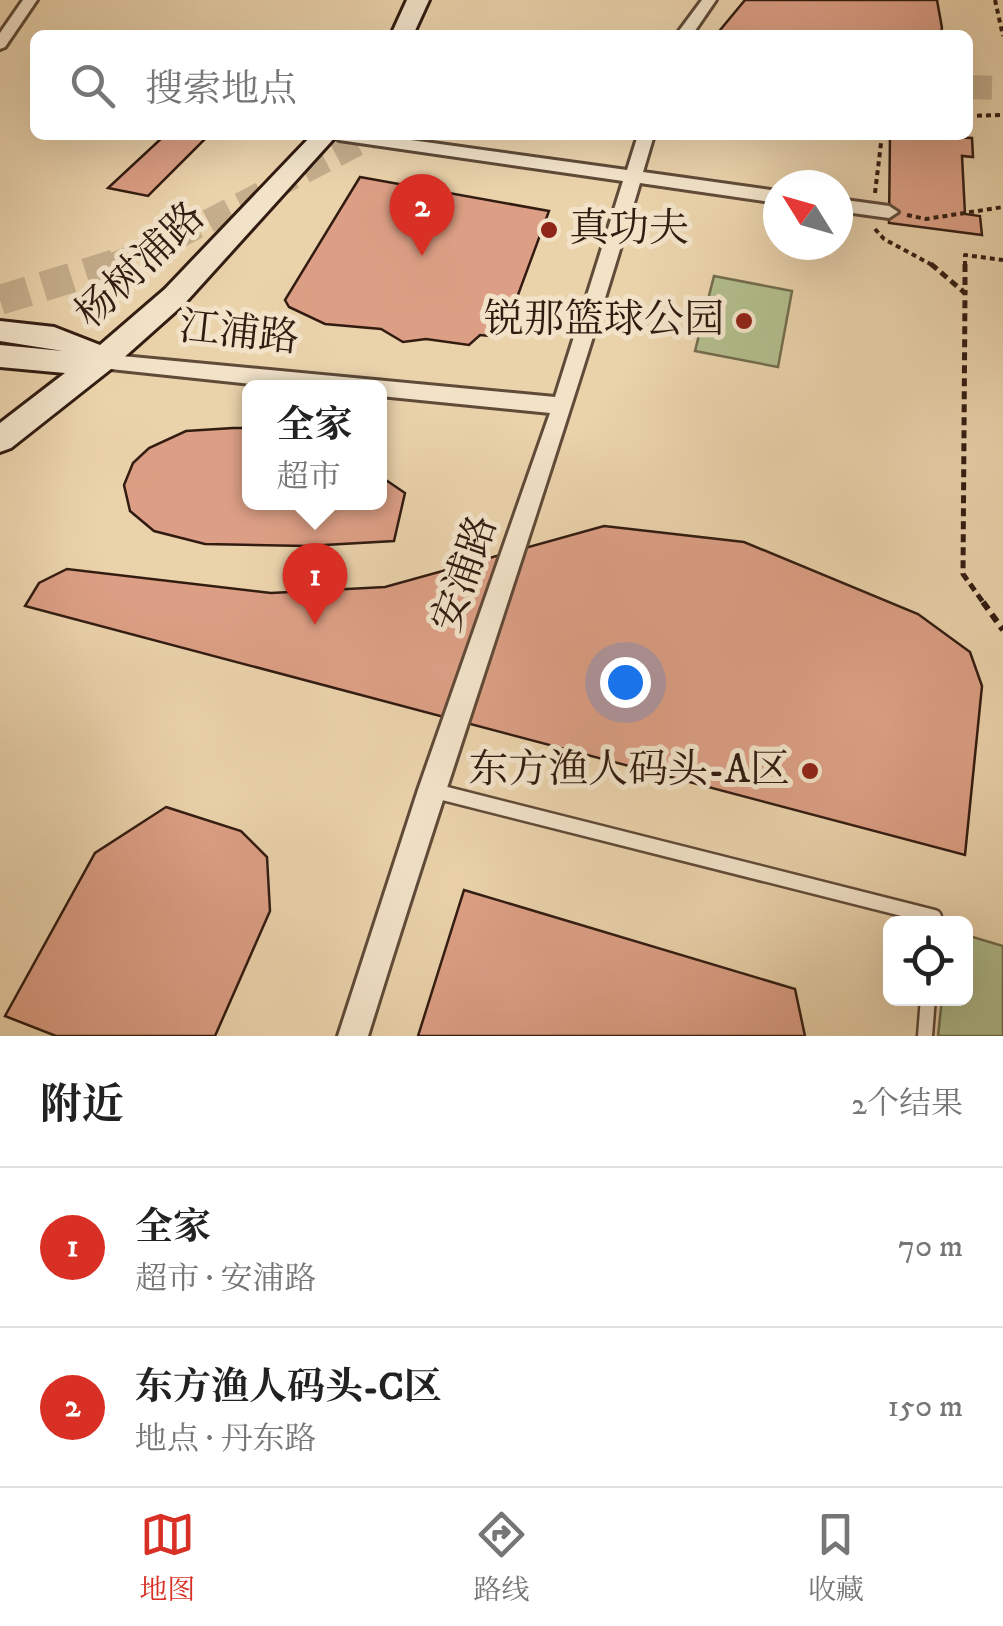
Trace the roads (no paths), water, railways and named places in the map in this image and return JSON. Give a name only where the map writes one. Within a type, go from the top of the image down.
[{"type":"main road","points":[[404,30],[418,0]]},
{"type":"main road","name":"杨树浦路","points":[[0,440],[101,361],[175,296],[320,140]]},
{"type":"main road","name":"江浦路","points":[[0,330],[62,338],[84,346],[101,361]]},
{"type":"main road","name":"江浦路","points":[[0,356],[73,363],[101,361]]},
{"type":"street","points":[[0,44],[30,0]]},
{"type":"street","points":[[688,30],[709,0]]},
{"type":"street","points":[[373,140],[763,195]]},
{"type":"street","name":"安浦路","points":[[353,1036],[431,790],[563,406],[644,140]]},
{"type":"street","points":[[853,207],[882,210]]},
{"type":"street","name":"江浦路","points":[[101,361],[290,380]]},
{"type":"street","points":[[387,389],[563,406]]},
{"type":"lane","points":[[431,790],[930,916]]},
{"type":"lane","points":[[925,1036],[927,1006]]},
{"type":"tunnel","points":[[973,87],[1003,88]]},
{"type":"tunnel","points":[[111,265],[164,244],[365,140]]},
{"type":"tunnel","points":[[111,265],[116,264]]},
{"type":"tunnel","points":[[0,300],[111,265]]},
{"type":"place","name":"真功夫","points":[[549,230]]},
{"type":"place","name":"东方渔人码头-C区","points":[[422,256]]},
{"type":"place","name":"锐那篮球公园","points":[[744,321]]},
{"type":"place","name":"全家","points":[[315,625]]},
{"type":"place","name":"东方渔人码头-A区","points":[[810,771]]}]
